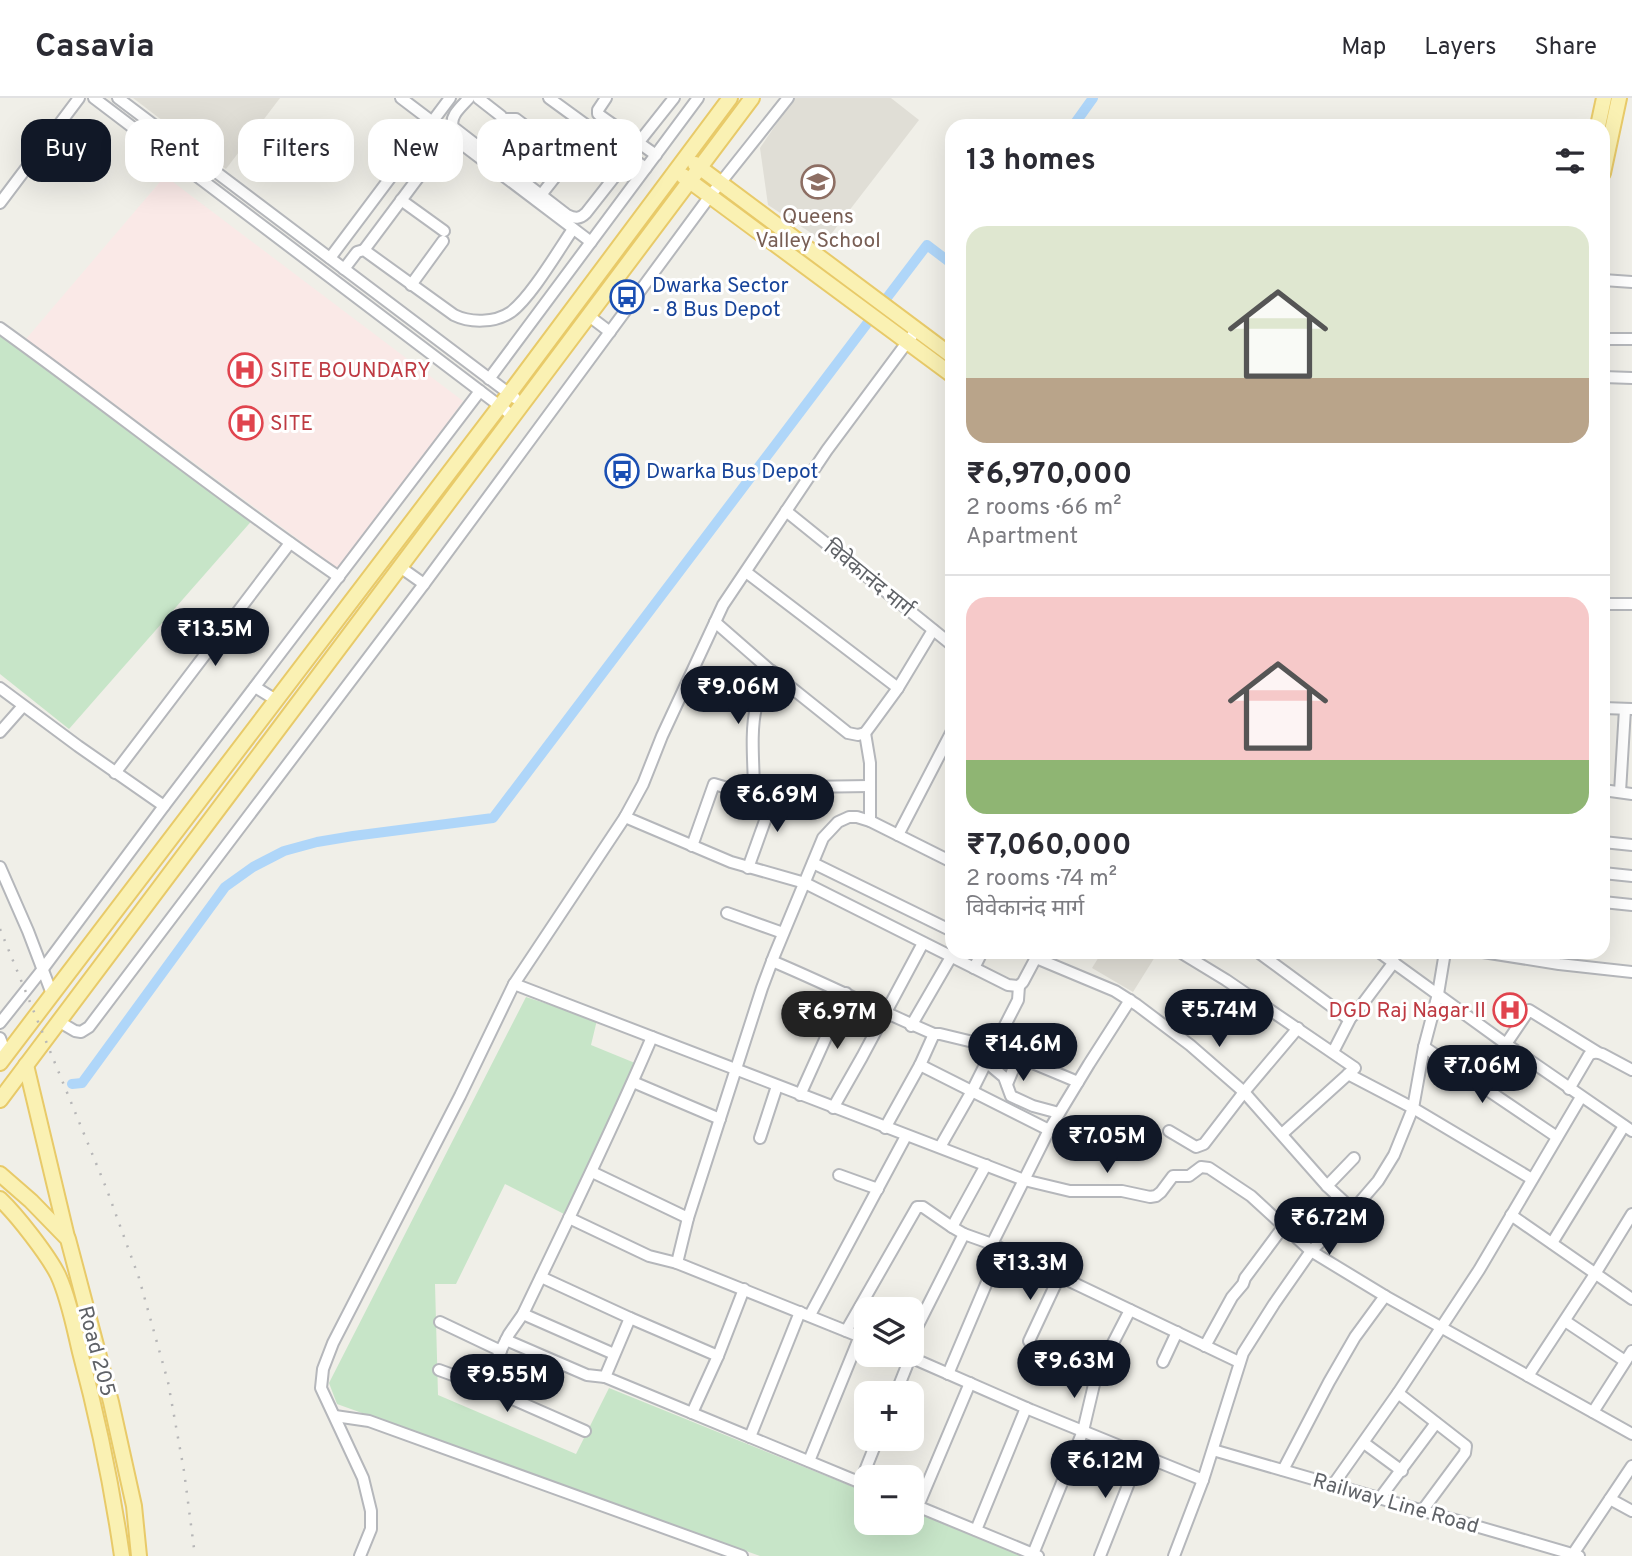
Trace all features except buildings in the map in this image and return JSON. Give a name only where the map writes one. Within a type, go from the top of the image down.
[{"type":"main road","points":[[1,1096],[752,98]]},
{"type":"main road","points":[[1600,119],[1604,98]]},
{"type":"main road","points":[[1610,140],[1619,98]]},
{"type":"main road","points":[[3,1059],[504,400],[686,157],[725,99]]},
{"type":"main road","points":[[686,157],[912,335],[945,368]]},
{"type":"main road","points":[[675,171],[912,335],[945,352]]},
{"type":"main road","points":[[26,1065],[68,1238]]},
{"type":"main road","name":"Road 205","points":[[0,1174],[31,1200],[68,1238],[114,1415],[134,1506],[139,1556]]},
{"type":"main road","name":"Road 205","points":[[0,1199],[45,1254],[58,1275],[66,1296],[93,1401],[116,1509],[122,1556]]},
{"type":"main road","points":[[0,1214],[16,1217]]},
{"type":"street","points":[[0,203],[79,98]]},
{"type":"street","points":[[94,98],[480,391],[523,404]]},
{"type":"street","points":[[118,98],[489,379],[513,416]]},
{"type":"street","points":[[401,98],[429,119]]},
{"type":"street","points":[[434,119],[450,98]]},
{"type":"street","points":[[469,98],[452,118],[451,123],[477,145]]},
{"type":"street","points":[[478,98],[503,119],[519,114],[525,119]]},
{"type":"street","points":[[549,98],[577,119]]},
{"type":"street","points":[[605,119],[598,114],[598,110],[606,98]]},
{"type":"street","points":[[642,138],[674,98]]},
{"type":"street","points":[[489,379],[698,98]]},
{"type":"street","points":[[58,1021],[75,1031],[81,1032],[89,1027],[424,584],[710,197],[788,98]]},
{"type":"street","points":[[642,144],[656,155]]},
{"type":"street","points":[[463,145],[591,242]]},
{"type":"street","points":[[642,166],[646,168]]},
{"type":"street","points":[[330,258],[387,182]]},
{"type":"street","points":[[344,269],[357,252],[364,250],[415,182]]},
{"type":"street","points":[[524,182],[573,218],[582,216],[610,182]]},
{"type":"street","points":[[541,195],[551,182]]},
{"type":"street","points":[[403,198],[445,233],[411,285]]},
{"type":"street","points":[[364,250],[454,315],[463,320],[477,320],[496,318],[509,313],[520,304],[573,229]]},
{"type":"street","points":[[1610,281],[1632,282]]},
{"type":"street","points":[[509,313],[527,328]]},
{"type":"street","points":[[589,316],[611,332]]},
{"type":"street","points":[[0,328],[339,577]]},
{"type":"street","points":[[360,1556],[371,1529],[371,1511],[363,1478],[321,1388],[323,1369],[333,1343],[460,1096],[514,984],[625,817],[643,784],[662,736],[723,605],[827,450],[912,335]]},
{"type":"street","points":[[1610,339],[1632,340]]},
{"type":"street","points":[[1610,377],[1632,378]]},
{"type":"street","points":[[0,1023],[43,970],[164,806],[480,391]]},
{"type":"street","name":"विवेकानंद मार्ग","points":[[786,511],[945,639]]},
{"type":"street","points":[[115,773],[290,543]]},
{"type":"street","points":[[400,567],[424,584]]},
{"type":"street","points":[[746,572],[898,688]]},
{"type":"street","points":[[1610,604],[1632,604]]},
{"type":"street","points":[[715,622],[848,733],[858,735],[865,733],[898,688],[933,629]]},
{"type":"street","points":[[754,792],[756,707],[772,671]]},
{"type":"street","points":[[255,687],[276,700]]},
{"type":"street","points":[[0,688],[164,806]]},
{"type":"street","points":[[0,732],[23,706]]},
{"type":"street","points":[[1610,708],[1629,709],[1620,792]]},
{"type":"street","points":[[865,733],[870,763],[870,821]]},
{"type":"street","points":[[898,835],[945,744]]},
{"type":"street","points":[[692,846],[714,784],[741,792],[801,787],[870,786]]},
{"type":"street","points":[[748,868],[776,790]]},
{"type":"street","points":[[1610,791],[1632,794]]},
{"type":"street","points":[[625,817],[748,868],[805,883],[945,954]]},
{"type":"street","points":[[677,1264],[688,1218],[772,961],[823,838],[838,822],[857,817],[945,858]]},
{"type":"street","points":[[1610,843],[1632,845]]},
{"type":"street","points":[[813,863],[945,928]]},
{"type":"street","points":[[0,867],[52,994]]},
{"type":"street","points":[[1610,874],[1632,876]]},
{"type":"street","points":[[1610,903],[1632,905]]},
{"type":"street","points":[[727,913],[783,933]]},
{"type":"street","points":[[833,1108],[923,943]]},
{"type":"street","points":[[911,1026],[950,959]]},
{"type":"street","points":[[955,959],[1008,985],[1019,986]]},
{"type":"street","points":[[974,968],[978,959]]},
{"type":"street","points":[[940,1147],[1018,1000],[1019,986],[1035,959]]},
{"type":"street","points":[[1046,959],[1130,1000],[1190,1045],[1244,1092],[1327,1186],[1353,1210]]},
{"type":"street","points":[[1192,959],[1356,1068],[1282,1134]]},
{"type":"street","points":[[1268,959],[1340,1013],[1351,1017]]},
{"type":"street","points":[[1390,959],[1628,1129],[1552,1243]]},
{"type":"street","points":[[1174,1556],[1203,1480],[1242,1353],[1311,1251],[1353,1210],[1378,1181],[1394,1155],[1413,1108],[1445,959]]},
{"type":"street","points":[[1527,959],[1632,972]]},
{"type":"street","points":[[772,961],[846,993],[911,1026],[934,1034],[994,1047],[1078,1082]]},
{"type":"street","points":[[1333,1052],[1351,1017],[1394,962]]},
{"type":"street","points":[[514,984],[1024,1180],[1070,1191],[1122,1191],[1150,1197],[1161,1192],[1173,1176],[1189,1176],[1198,1168],[1205,1167],[1251,1196],[1311,1251],[1385,1296],[1632,1434]]},
{"type":"street","points":[[800,1095],[846,993]]},
{"type":"street","points":[[948,1374],[1024,1180],[1059,1113],[1130,1000]]},
{"type":"street","points":[[1506,1044],[1530,1010],[1597,1052],[1632,1070]]},
{"type":"street","points":[[1169,1131],[1192,1146],[1200,1147],[1204,1144],[1298,1028]]},
{"type":"street","points":[[885,1128],[934,1034]]},
{"type":"street","points":[[483,1386],[506,1340],[523,1314],[592,1172],[652,1037]]},
{"type":"street","points":[[0,1038],[3,1059]]},
{"type":"street","points":[[1424,1047],[1557,1137]]},
{"type":"street","points":[[1569,1089],[1589,1055],[1597,1052]]},
{"type":"street","points":[[1007,1084],[1018,1058]]},
{"type":"street","points":[[986,1062],[1004,1077],[1011,1097],[1059,1113]]},
{"type":"street","points":[[920,1065],[1049,1130]]},
{"type":"street","points":[[1348,1074],[1413,1108],[1532,1179]]},
{"type":"street","points":[[633,1082],[720,1119]]},
{"type":"street","points":[[760,1138],[777,1086]]},
{"type":"street","points":[[1333,1485],[1442,1328],[1581,1097]]},
{"type":"street","points":[[750,1437],[805,1314],[906,1136]]},
{"type":"street","points":[[1327,1186],[1354,1158]]},
{"type":"street","points":[[952,1227],[986,1165]]},
{"type":"street","points":[[592,1172],[688,1218]]},
{"type":"street","points":[[839,1175],[878,1189]]},
{"type":"street","points":[[846,1331],[917,1207],[923,1208],[964,1234],[996,1246],[1239,1362]]},
{"type":"street","points":[[1528,1376],[1632,1214]]},
{"type":"street","points":[[1511,1215],[1632,1299]]},
{"type":"street","points":[[569,1218],[649,1256],[744,1289],[854,1334]]},
{"type":"street","points":[[1205,1346],[1232,1297],[1243,1284],[1244,1278],[1283,1227]]},
{"type":"street","points":[[924,1313],[964,1234]]},
{"type":"street","points":[[541,1277],[718,1356]]},
{"type":"street","points":[[1029,1341],[1059,1277]]},
{"type":"street","points":[[692,1413],[744,1289]]},
{"type":"street","points":[[1283,1470],[1329,1382],[1355,1338],[1385,1296]]},
{"type":"street","points":[[924,1509],[1035,1555],[1083,1432],[1096,1376],[1130,1310]]},
{"type":"street","points":[[523,1314],[614,1354]]},
{"type":"street","points":[[605,1377],[630,1318]]},
{"type":"street","points":[[1565,1321],[1625,1361]]},
{"type":"street","points":[[440,1322],[501,1352]]},
{"type":"street","points":[[1163,1362],[1177,1332]]},
{"type":"street","points":[[506,1340],[587,1375],[605,1377],[854,1480]]},
{"type":"street","points":[[1593,1412],[1632,1351]]},
{"type":"street","points":[[809,1461],[854,1358]]},
{"type":"street","points":[[924,1363],[1203,1480]]},
{"type":"street","points":[[439,1370],[483,1386],[585,1431]]},
{"type":"street","points":[[924,1485],[970,1383]]},
{"type":"street","points":[[1398,1393],[1464,1443],[1466,1449],[1422,1511]]},
{"type":"street","points":[[976,1530],[1026,1408]]},
{"type":"street","points":[[335,1416],[369,1420],[742,1556]]},
{"type":"street","points":[[1380,1498],[1436,1423]]},
{"type":"street","points":[[1364,1443],[1402,1471]]},
{"type":"street","name":"Railway Line Road","points":[[1213,1450],[1576,1555]]},
{"type":"street","points":[[1100,1556],[1140,1455]]},
{"type":"street","points":[[1576,1555],[1632,1466]]},
{"type":"street","points":[[1610,1499],[1632,1511]]},
{"type":"shaded area","points":[[133,98],[280,98],[264,119],[238,119],[238,153],[226,169],[224,119],[161,119]]},
{"type":"shaded area","name":"Queens Valley School","points":[[794,98],[891,98],[919,120],[825,242],[768,205],[760,148]]},
{"type":"shaded area","name":"SITE BOUNDARY","points":[[160,182],[173,182],[463,401],[340,570],[26,339]]},
{"type":"shaded area","points":[[1098,959],[1154,959],[1133,992],[1092,968]]},
{"type":"green space","points":[[0,329],[255,517],[69,729],[0,674]]},
{"type":"green space","points":[[526,997],[597,1020],[591,1045],[635,1063],[564,1214],[505,1184],[456,1284],[435,1284],[438,1395],[576,1454],[609,1388],[854,1487],[854,1535],[924,1535],[924,1516],[1024,1556],[760,1556],[337,1404],[329,1383]]},
{"type":"waterway","points":[[1078,119],[1093,98]]},
{"type":"waterway","points":[[886,299],[927,245],[945,259]]},
{"type":"waterway","points":[[72,1084],[82,1083],[225,887],[253,867],[284,851],[317,842],[493,818],[869,321]]},
{"type":"railway","points":[[0,929],[107,1190],[139,1278],[168,1382],[184,1471],[195,1556]]},
{"type":"place","name":"Queens Valley School","points":[[818,182]]},
{"type":"place","name":"Dwarka Sector - 8 Bus Depot","points":[[627,297]]},
{"type":"place","name":"SITE BOUNDARY","points":[[245,370]]},
{"type":"place","name":"SITE","points":[[246,423]]},
{"type":"place","name":"Dwarka Bus Depot","points":[[622,471]]},
{"type":"place","name":"DGD Raj Nagar II","points":[[1510,1010]]}]
